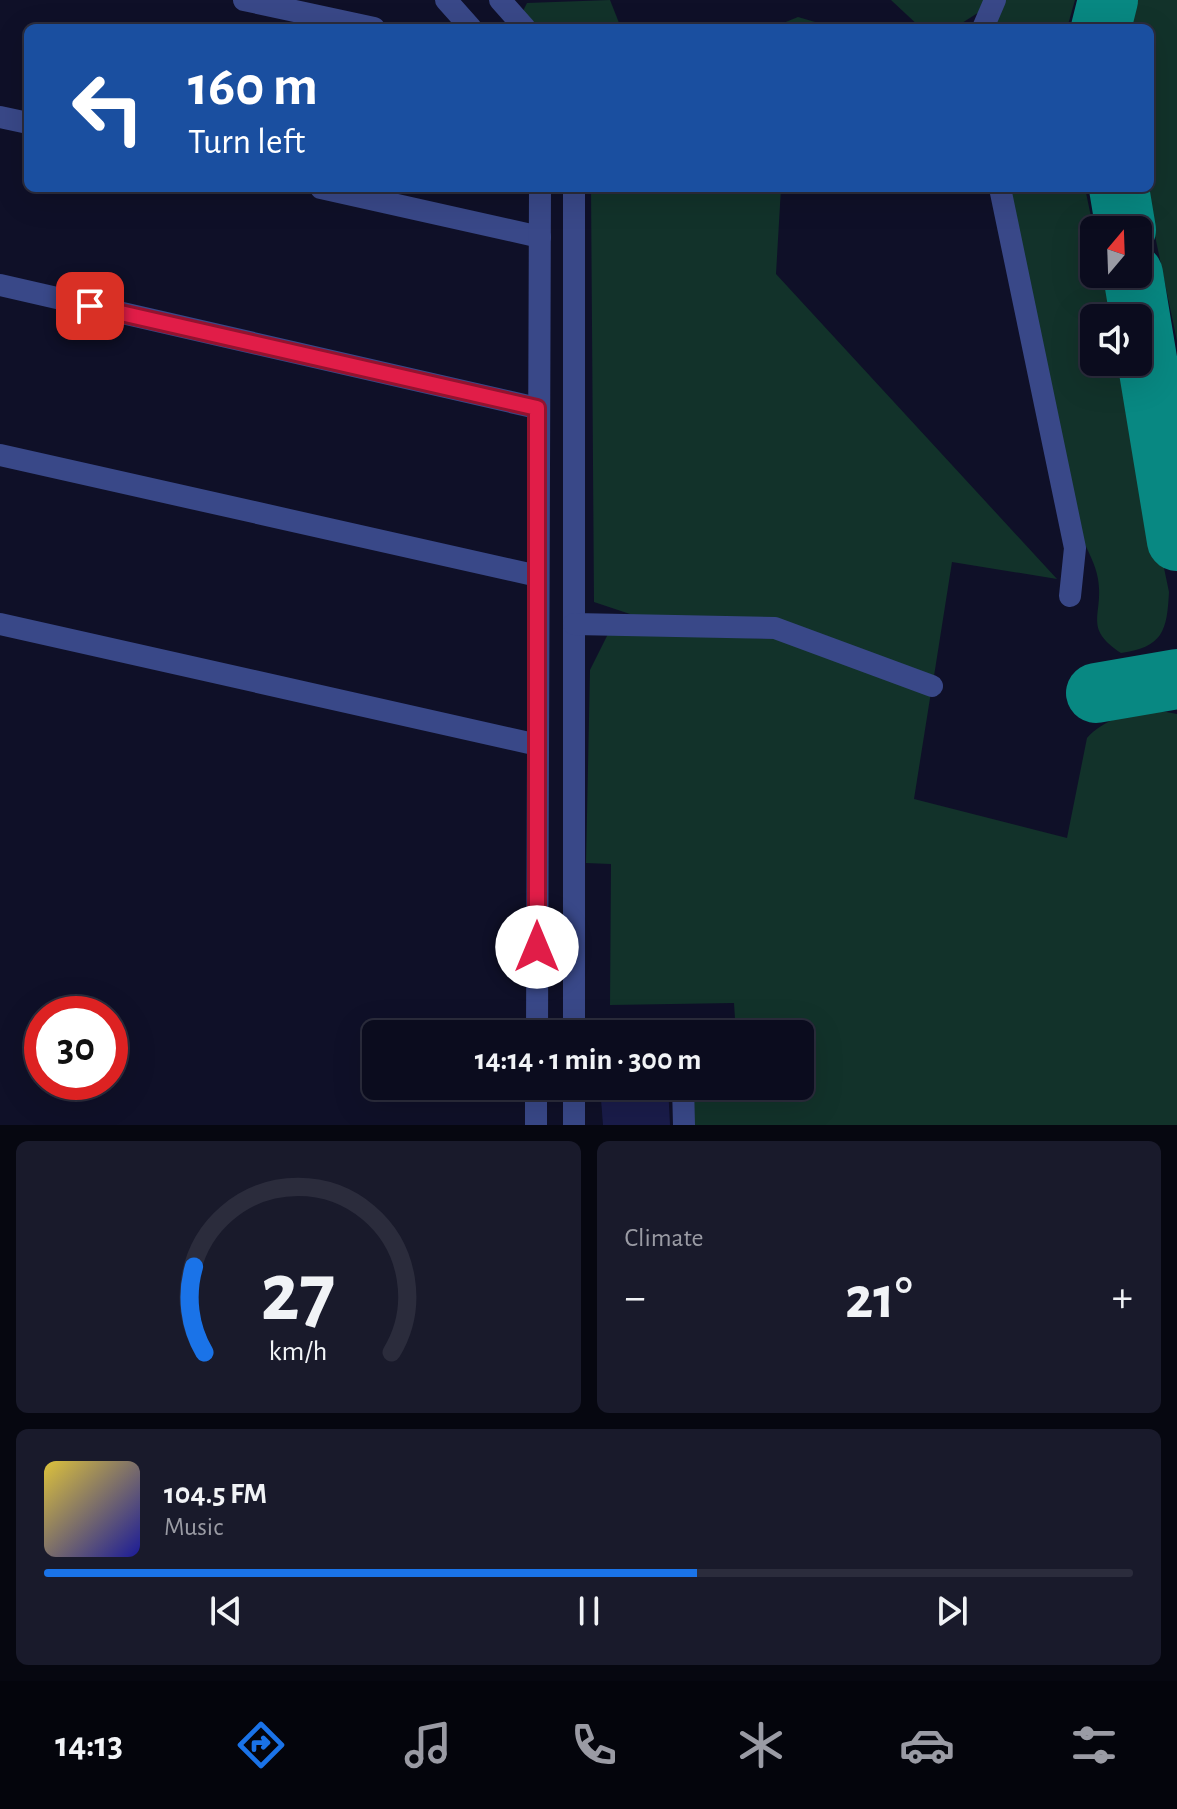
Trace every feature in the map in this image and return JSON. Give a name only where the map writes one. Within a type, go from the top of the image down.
[{"type":"street","points":[[244,0],[355,24]]},
{"type":"street","points":[[446,0],[467,24]]},
{"type":"street","points":[[500,0],[521,24]]},
{"type":"street","points":[[985,24],[995,0]]},
{"type":"street","points":[[0,117],[24,122]]},
{"type":"street","points":[[339,192],[540,237]]},
{"type":"street","points":[[537,1020],[540,192]]},
{"type":"street","points":[[574,192],[574,1020]]},
{"type":"street","points":[[1001,192],[1075,548],[1070,596]]},
{"type":"street","points":[[0,285],[537,408]]},
{"type":"street","points":[[0,455],[538,576]]},
{"type":"street","points":[[0,624],[538,745]]},
{"type":"street","points":[[574,624],[775,628],[932,686]]},
{"type":"street","points":[[536,1100],[536,1125]]},
{"type":"street","points":[[574,1100],[574,1125]]},
{"type":"street","points":[[683,1100],[684,1125]]},
{"type":"green space","points":[[610,0],[619,24],[533,24],[522,13],[527,3]]},
{"type":"green space","points":[[891,0],[988,0],[984,9],[960,24],[917,24]]},
{"type":"green space","points":[[1006,0],[1075,0],[1068,24],[996,24]]},
{"type":"green space","points":[[1137,0],[1177,0],[1177,341],[1146,192],[1154,192],[1154,24],[1129,24]]},
{"type":"green space","points":[[798,17],[822,24],[781,24]]},
{"type":"green space","points":[[591,192],[781,192],[776,274],[1057,579],[952,562],[934,676],[818,633],[642,618],[594,602]]},
{"type":"green space","points":[[1011,192],[1086,192],[1091,216],[1080,216],[1080,288],[1106,288],[1109,304],[1080,304],[1080,376],[1124,376],[1169,592],[1164,627],[1154,641],[1121,653],[1102,636],[1097,620],[1097,574],[1081,536]]},
{"type":"green space","points":[[608,634],[777,639],[931,692],[914,799],[1067,838],[1087,738],[1117,718],[1141,712],[1177,714],[1177,1125],[690,1125],[691,1100],[814,1100],[814,1020],[735,1020],[734,1003],[610,1005],[611,864],[586,863],[590,670]]},
{"type":"building","points":[[601,1100],[669,1100],[670,1125],[603,1125]]},
{"type":"taxiway","points":[[1102,24],[1108,0]]},
{"type":"taxiway","points":[[1120,192],[1124,216]]},
{"type":"taxiway","points":[[1135,288],[1177,541]]},
{"type":"taxiway","points":[[1096,693],[1177,679]]},
{"type":"route","points":[[90,306],[537,408],[537,947]]}]
